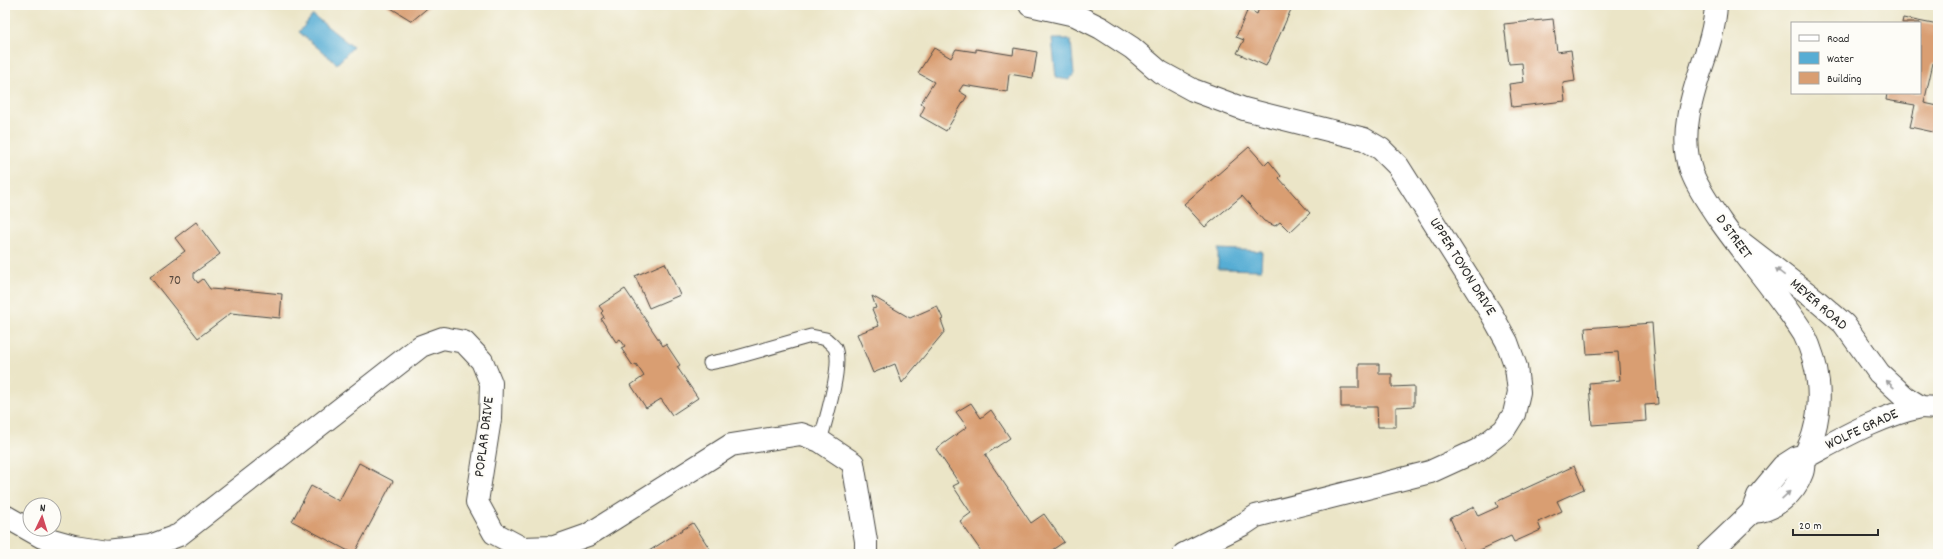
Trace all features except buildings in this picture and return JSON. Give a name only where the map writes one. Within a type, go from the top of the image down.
[{"type":"street","name":"UPPER TOYON DRIVE","points":[[1030,5],[1075,15],[1101,28],[1132,48],[1160,72],[1193,90],[1244,109],[1364,139],[1381,149],[1398,166],[1491,313],[1507,342],[1516,366],[1519,392],[1514,414],[1504,430],[1478,450],[1430,472],[1256,516],[1244,524],[1184,554]]},
{"type":"street","name":"D STREET","points":[[1716,5],[1712,36],[1699,75],[1688,119],[1687,155],[1699,188],[1728,232],[1796,322],[1810,346],[1818,383],[1818,409],[1814,434],[1804,458]]},
{"type":"street","name":"MEYER ROAD","points":[[1728,232],[1831,312],[1856,339],[1879,373],[1905,397],[1930,407]]},
{"type":"street","name":"POPLAR DRIVE","points":[[5,516],[42,537],[74,546],[107,551],[150,546],[179,535],[421,346],[443,338],[464,342],[482,361],[491,383],[490,419],[477,502],[494,533],[522,548],[554,547],[588,535],[731,445],[801,434],[820,441],[853,463],[866,541],[866,554]]},
{"type":"street","name":"WOLFE GRADE","points":[[1708,554],[1752,512],[1758,496],[1783,466],[1797,457],[1804,458],[1881,419],[1900,412],[1930,407]]},
{"type":"lane","points":[[710,363],[730,359],[811,336],[826,339],[835,349],[836,369],[832,396],[820,441]]},
{"type":"water","points":[[313,15],[353,47],[337,64],[299,32]]},
{"type":"water","points":[[1052,39],[1068,39],[1071,41],[1074,74],[1069,80],[1056,78]]},
{"type":"water","points":[[1218,249],[1262,251],[1261,270],[1218,269]]}]
